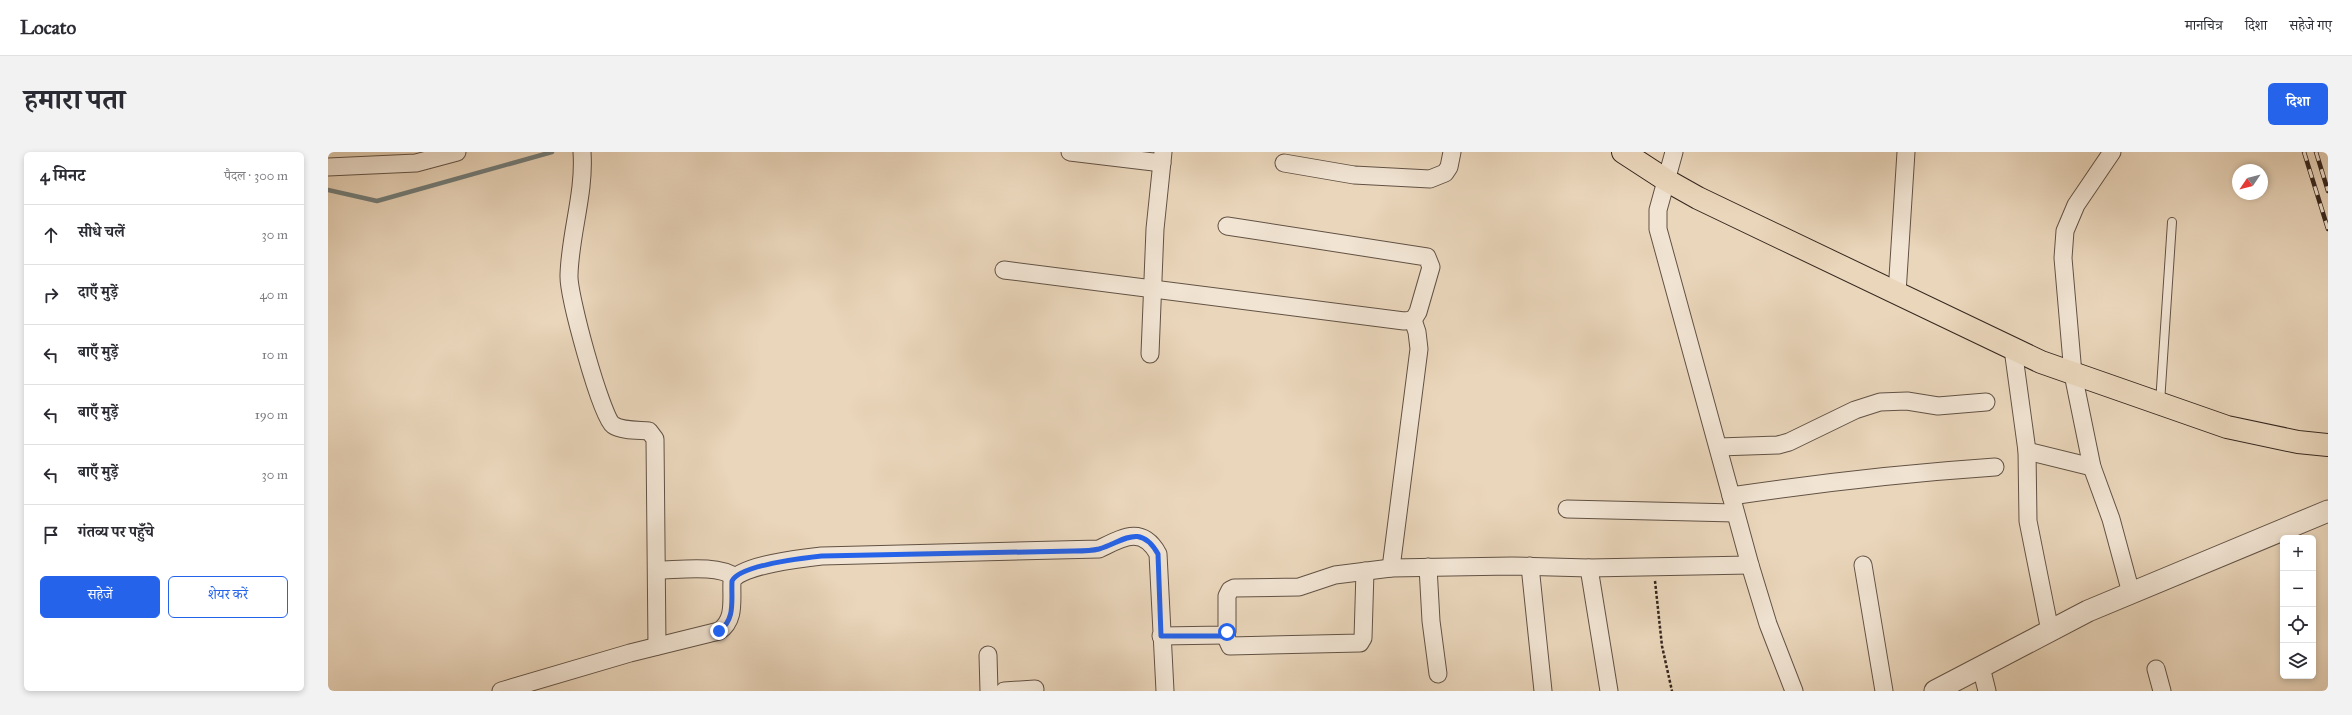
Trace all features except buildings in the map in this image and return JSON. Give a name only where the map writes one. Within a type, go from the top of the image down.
[{"type":"main road","points":[[1623,152],[1666,180],[2012,349],[2073,374],[2227,427],[2298,442],[2328,445]]},
{"type":"street","points":[[328,168],[416,163],[457,152]]},
{"type":"street","points":[[582,152],[582,166],[570,250],[570,297],[586,354],[609,420],[618,428],[649,431],[656,439],[657,646]]},
{"type":"street","points":[[1070,152],[1162,157],[1155,229],[1150,354]]},
{"type":"street","points":[[1284,163],[1354,175],[1430,179],[1445,173],[1449,167],[1452,152]]},
{"type":"street","points":[[1674,152],[1658,210],[1658,229],[1719,447],[1735,513],[1750,565],[1768,624],[1794,691]]},
{"type":"street","points":[[1897,293],[1906,152]]},
{"type":"street","points":[[2112,152],[2083,192],[2066,231],[2063,258],[2073,374],[2092,467],[2110,519],[2132,593]]},
{"type":"street","points":[[1227,226],[1427,257],[1430,260],[1431,268],[1418,312],[1413,320]]},
{"type":"street","points":[[1004,270],[1404,321],[1413,320]]},
{"type":"street","points":[[1391,568],[1418,349],[1418,332],[1413,320]]},
{"type":"street","points":[[2012,349],[2027,451],[2028,521],[2050,631]]},
{"type":"street","points":[[1719,447],[1778,445],[1789,442],[1855,410],[1880,402],[1907,401],[1938,406],[1986,402]]},
{"type":"street","points":[[2027,451],[2092,467]]},
{"type":"street","points":[[1731,496],[1846,480],[1995,467]]},
{"type":"street","points":[[1567,509],[1735,513]]},
{"type":"street","points":[[1935,691],[2088,611],[2328,511]]},
{"type":"street","points":[[509,690],[657,646],[712,633],[725,627],[731,616],[732,581],[735,576],[742,572],[822,556],[1074,551],[1098,549],[1127,536],[1135,536],[1144,537],[1150,542],[1158,554],[1161,636],[1166,691]]},
{"type":"street","points":[[1365,571],[1363,638],[1360,643],[1230,646],[1225,634],[1227,632],[1227,596],[1233,589],[1299,587],[1335,575],[1365,571],[1391,568],[1530,566],[1590,568],[1750,565]]},
{"type":"street","points":[[1863,565],[1884,691]]},
{"type":"street","points":[[1530,566],[1543,691]]},
{"type":"street","points":[[1428,567],[1431,621],[1438,674]]},
{"type":"street","points":[[1590,568],[1609,691]]},
{"type":"street","points":[[657,570],[713,569],[729,572],[735,576]]},
{"type":"street","points":[[1161,636],[1225,634]]},
{"type":"street","points":[[988,655],[989,691]]},
{"type":"street","points":[[1981,667],[1987,691]]},
{"type":"street","points":[[2156,669],[2162,691]]},
{"type":"street","points":[[1004,691],[1035,689]]},
{"type":"lane","points":[[2160,404],[2172,222]]},
{"type":"path","points":[[1654,567],[1662,646],[1672,691]]},
{"type":"waterway","points":[[328,190],[377,201],[552,152]]},
{"type":"railway","points":[[2304,152],[2328,229]]},
{"type":"railway","points":[[2316,152],[2328,191]]},
{"type":"route","points":[[719,631],[725,627],[731,616],[733,578],[742,572],[784,562],[822,556],[1074,551],[1098,549],[1127,536],[1135,536],[1144,537],[1155,548],[1158,554],[1160,565],[1159,598],[1161,636],[1222,636],[1227,632]]}]
